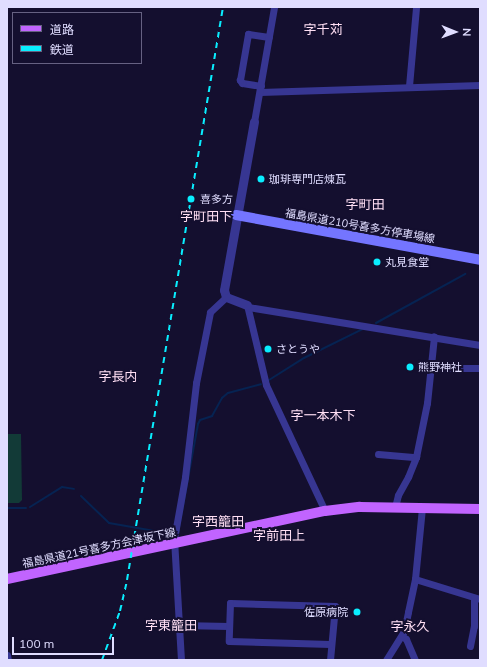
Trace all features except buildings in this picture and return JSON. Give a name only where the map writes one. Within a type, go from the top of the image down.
[{"type":"main road","name":"福島県道210号喜多方停車場線","points":[[236,215],[480,260]]},
{"type":"main road","name":"福島県道21号喜多方会津坂下線","points":[[7,579],[325,511],[360,507],[480,509]]},
{"type":"street","points":[[181,660],[175,544],[196,383],[210,312],[223,299],[236,215],[274,7]]},
{"type":"street","points":[[409,86],[416,7]]},
{"type":"street","points":[[269,37],[248,34],[240,80],[242,83],[260,89],[480,85]]},
{"type":"street","points":[[223,299],[248,306],[480,344]]},
{"type":"street","points":[[248,306],[266,385],[325,511]]},
{"type":"street","points":[[395,507],[398,494],[408,477],[416,457],[427,403],[434,336]]},
{"type":"street","points":[[430,368],[480,368]]},
{"type":"street","points":[[378,454],[416,457]]},
{"type":"street","points":[[386,660],[402,636],[415,579],[422,507]]},
{"type":"street","points":[[415,579],[477,598],[470,646]]},
{"type":"street","points":[[330,644],[229,641],[230,603],[335,606],[330,644],[330,660]]},
{"type":"street","points":[[179,625],[229,626]]},
{"type":"street","points":[[402,636],[406,639],[414,660]]},
{"type":"street","points":[[7,655],[8,660]]},
{"type":"green space","points":[[7,434],[21,434],[22,500],[19,503],[7,503]]},
{"type":"waterway","points":[[376,323],[465,274]]},
{"type":"waterway","points":[[269,380],[304,358],[365,328]]},
{"type":"waterway","points":[[178,533],[200,420],[212,416],[222,398],[228,393],[261,384]]},
{"type":"waterway","points":[[30,507],[62,487],[74,489]]},
{"type":"waterway","points":[[81,496],[109,523],[166,533]]},
{"type":"waterway","points":[[7,508],[26,508]]},
{"type":"railway","points":[[102,660],[120,611],[127,580],[223,7]]},
{"type":"place","name":"珈琲専門店煉瓦","points":[[261,179]]},
{"type":"place","name":"喜多方","points":[[191,199]]},
{"type":"place","name":"丸見食堂","points":[[377,262]]},
{"type":"place","name":"さとうや","points":[[268,349]]},
{"type":"place","name":"熊野神社","points":[[410,367]]},
{"type":"place","name":"佐原病院","points":[[357,612]]},
{"type":"district","name":"字千苅","points":[[323,29]]},
{"type":"district","name":"字町田","points":[[365,204]]},
{"type":"district","name":"字町田下","points":[[206,216]]},
{"type":"district","name":"字長内","points":[[118,376]]},
{"type":"district","name":"字一本木下","points":[[323,415]]},
{"type":"district","name":"字西籠田","points":[[218,521]]},
{"type":"district","name":"字前田上","points":[[279,535]]},
{"type":"district","name":"字東籠田","points":[[171,625]]},
{"type":"district","name":"字永久","points":[[410,626]]}]
